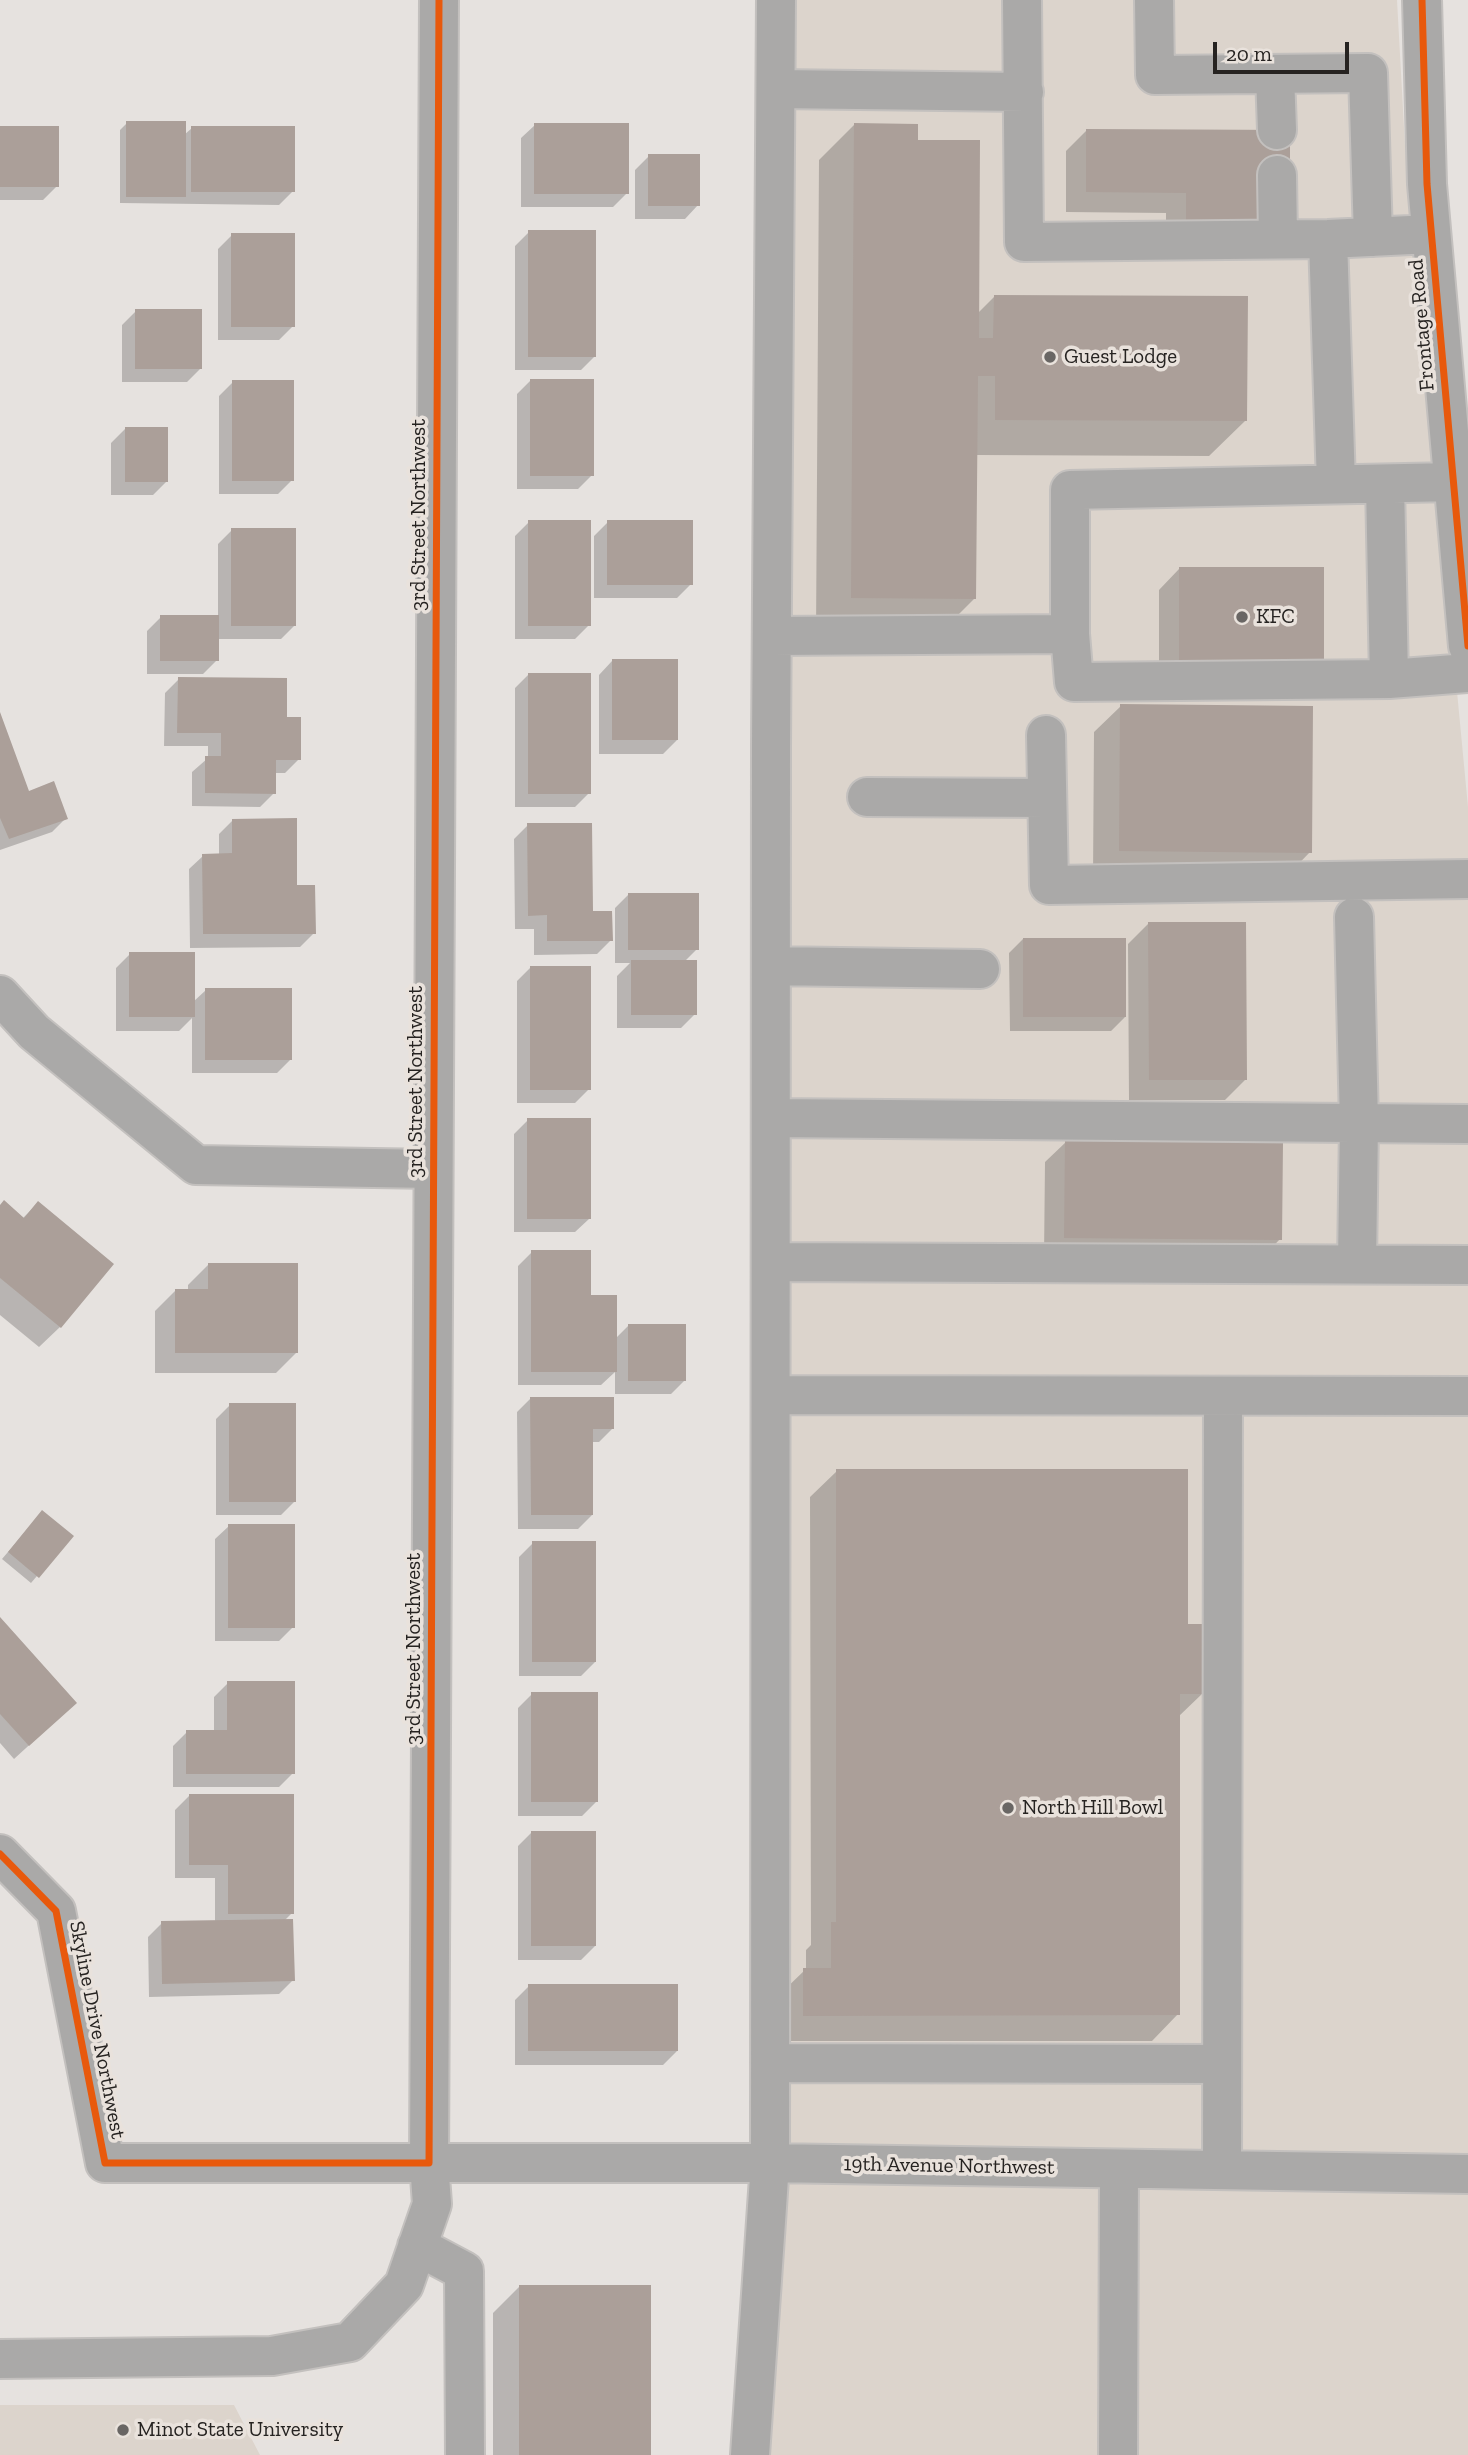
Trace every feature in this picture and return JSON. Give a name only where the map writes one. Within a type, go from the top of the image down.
[{"type":"street","name":"3rd Street Northwest","points":[[0,2359],[272,2356],[350,2342],[404,2285],[432,2204],[429,2163],[439,0]]},
{"type":"street","points":[[750,2455],[770,2163],[771,967],[776,0]]},
{"type":"street","points":[[1022,0],[1024,242],[1328,239],[1431,234]]},
{"type":"street","points":[[1154,0],[1155,75],[1368,73],[1373,237]]},
{"type":"street","name":"Frontage Road","points":[[1422,0],[1427,184],[1468,646]]},
{"type":"street","points":[[1275,74],[1277,130]]},
{"type":"street","points":[[776,89],[1024,92]]},
{"type":"street","points":[[1277,175],[1278,239]]},
{"type":"street","points":[[1328,239],[1336,485]]},
{"type":"street","points":[[1453,482],[1070,490],[1070,635],[1074,682],[1389,679],[1468,673]]},
{"type":"street","points":[[1385,484],[1389,679]]},
{"type":"street","points":[[772,636],[1070,635]]},
{"type":"street","points":[[1046,735],[1049,885],[1468,878]]},
{"type":"street","points":[[867,797],[1048,798]]},
{"type":"street","points":[[1354,917],[1359,1123],[1357,1264]]},
{"type":"street","points":[[771,967],[980,969]]},
{"type":"street","points":[[0,995],[34,1032],[196,1165],[433,1169]]},
{"type":"street","points":[[771,1118],[1468,1124]]},
{"type":"street","points":[[771,1262],[1468,1265]]},
{"type":"street","points":[[771,1395],[1468,1396]]},
{"type":"street","points":[[1222,2170],[1223,1396]]},
{"type":"street","name":"Skyline Drive Northwest","points":[[0,1854],[57,1911],[105,2163],[429,2163]]},
{"type":"street","points":[[770,2063],[1222,2064]]},
{"type":"street","name":"19th Avenue Northwest","points":[[429,2163],[770,2163],[1468,2174]]},
{"type":"street","points":[[1118,2455],[1119,2169]]},
{"type":"street","points":[[417,2246],[464,2272],[465,2455]]},
{"type":"shaded area","points":[[777,0],[1397,0],[1405,146],[1468,807],[1468,2455],[751,2455]]},
{"type":"shaded area","name":"Minot State University","points":[[0,2405],[234,2405],[260,2455],[0,2455]]},
{"type":"building","points":[[126,121],[186,121],[186,197],[126,197]]},
{"type":"building","points":[[534,123],[629,123],[629,194],[534,194]]},
{"type":"building","name":"Guest Lodge","points":[[854,123],[918,124],[918,140],[980,140],[979,338],[993,338],[994,295],[1248,296],[1247,421],[995,420],[995,376],[978,376],[976,599],[851,598]]},
{"type":"building","points":[[0,126],[59,126],[59,187],[0,187]]},
{"type":"building","points":[[191,126],[295,126],[295,192],[191,192]]},
{"type":"building","points":[[1086,129],[1290,130],[1290,175],[1268,224],[1186,224],[1186,193],[1086,192]]},
{"type":"building","points":[[648,154],[700,154],[700,206],[648,206]]},
{"type":"building","points":[[528,230],[596,230],[596,357],[528,357]]},
{"type":"building","points":[[231,233],[295,233],[295,327],[231,327]]},
{"type":"building","points":[[135,309],[202,309],[202,369],[135,369]]},
{"type":"building","points":[[530,379],[594,379],[594,476],[530,476]]},
{"type":"building","points":[[232,380],[294,380],[294,481],[232,481]]},
{"type":"building","points":[[125,427],[168,427],[168,482],[125,482]]},
{"type":"building","points":[[528,520],[591,520],[591,626],[528,626]]},
{"type":"building","points":[[607,520],[693,520],[693,585],[607,585]]},
{"type":"building","points":[[231,528],[296,528],[296,626],[231,626]]},
{"type":"building","points":[[1179,567],[1324,567],[1324,675],[1179,675]]},
{"type":"building","points":[[160,615],[219,615],[219,661],[160,661]]},
{"type":"building","points":[[612,659],[678,659],[678,740],[612,740]]},
{"type":"building","points":[[528,673],[591,673],[591,794],[528,794]]},
{"type":"building","points":[[178,677],[287,678],[287,717],[301,717],[301,760],[276,760],[276,794],[205,793],[205,756],[221,756],[221,733],[177,733]]},
{"type":"building","points":[[1120,704],[1313,706],[1312,853],[1119,851]]},
{"type":"building","points":[[0,712],[29,791],[54,781],[68,819],[9,839],[0,818]]},
{"type":"building","points":[[297,818],[297,885],[315,885],[316,934],[203,934],[202,854],[232,853],[232,819]]},
{"type":"building","points":[[527,823],[592,823],[593,911],[612,911],[613,941],[547,941],[547,915],[528,916]]},
{"type":"building","points":[[628,893],[699,893],[699,950],[628,950]]},
{"type":"building","points":[[1148,922],[1246,922],[1247,1080],[1149,1080]]},
{"type":"building","points":[[1023,938],[1126,938],[1126,1017],[1023,1017]]},
{"type":"building","points":[[129,952],[195,952],[195,1017],[129,1017]]},
{"type":"building","points":[[631,960],[697,960],[697,1015],[631,1015]]},
{"type":"building","points":[[530,966],[591,966],[591,1090],[530,1090]]},
{"type":"building","points":[[205,988],[292,988],[292,1060],[205,1060]]},
{"type":"building","points":[[527,1118],[591,1118],[591,1219],[527,1219]]},
{"type":"building","points":[[1065,1140],[1283,1142],[1282,1240],[1064,1238]]},
{"type":"building","points":[[4,1200],[24,1218],[38,1201],[114,1264],[61,1328],[0,1278],[0,1205]]},
{"type":"building","points":[[531,1250],[591,1250],[591,1295],[617,1295],[617,1372],[531,1372]]},
{"type":"building","points":[[208,1263],[298,1263],[298,1353],[175,1353],[175,1289],[208,1289]]},
{"type":"building","points":[[628,1324],[686,1324],[686,1381],[628,1381]]},
{"type":"building","points":[[530,1397],[614,1397],[614,1429],[593,1429],[593,1515],[531,1515]]},
{"type":"building","points":[[229,1403],[296,1403],[296,1502],[229,1502]]},
{"type":"building","name":"North Hill Bowl","points":[[836,1469],[1188,1469],[1188,1624],[1205,1624],[1205,1694],[1180,1694],[1180,2015],[803,2016],[803,1968],[831,1968],[831,1922],[836,1922]]},
{"type":"building","points":[[42,1510],[74,1536],[39,1578],[8,1552]]},
{"type":"building","points":[[228,1524],[295,1524],[295,1628],[228,1628]]},
{"type":"building","points":[[532,1541],[596,1541],[596,1662],[532,1662]]},
{"type":"building","points":[[0,1617],[77,1703],[29,1746],[0,1714]]},
{"type":"building","points":[[227,1681],[295,1681],[295,1774],[186,1774],[186,1730],[227,1730]]},
{"type":"building","points":[[531,1692],[598,1692],[598,1802],[531,1802]]},
{"type":"building","points":[[189,1794],[294,1794],[294,1914],[228,1914],[228,1865],[189,1865]]},
{"type":"building","points":[[531,1831],[596,1831],[596,1946],[531,1946]]},
{"type":"building","points":[[293,1919],[295,1981],[162,1984],[161,1921]]},
{"type":"building","points":[[528,1984],[678,1984],[678,2051],[528,2051]]},
{"type":"building","points":[[519,2285],[651,2285],[651,2455],[519,2455]]},
{"type":"cycle path","points":[[0,1854],[56,1911],[105,2163],[429,2163],[439,0]]},
{"type":"cycle path","points":[[1422,0],[1427,184],[1468,646]]},
{"type":"place","name":"Guest Lodge","points":[[1050,357]]},
{"type":"place","name":"KFC","points":[[1242,617]]},
{"type":"place","name":"North Hill Bowl","points":[[1008,1808]]},
{"type":"place","name":"Minot State University","points":[[123,2430]]}]
